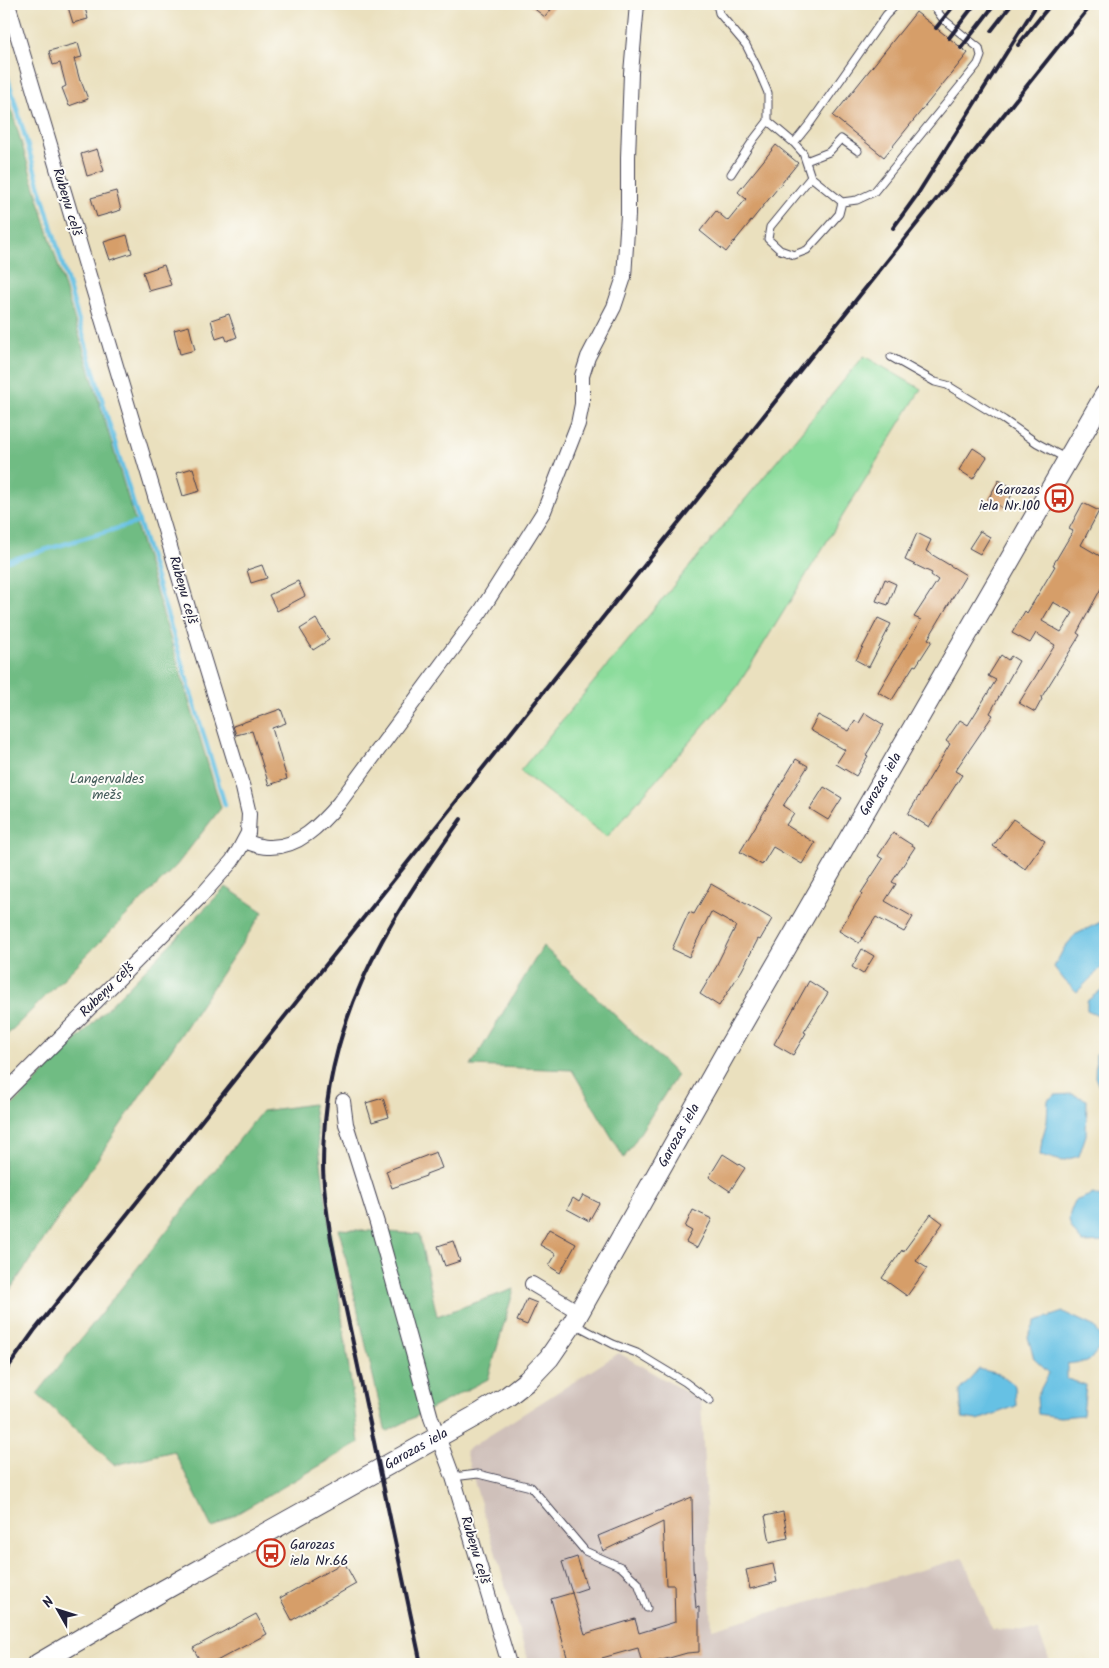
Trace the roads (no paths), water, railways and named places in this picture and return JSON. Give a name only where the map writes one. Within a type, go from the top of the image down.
[{"type":"main road","name":"Garozas iela","points":[[38,1664],[156,1594],[480,1414],[527,1381],[549,1358],[576,1317],[730,1045],[1105,395]]},
{"type":"street","name":"Rubeņu ceļš","points":[[4,1094],[202,895],[232,861],[248,833],[249,814],[243,788],[8,4]]},
{"type":"street","points":[[244,841],[266,847],[282,846],[299,839],[321,824],[340,803],[481,610],[544,512],[578,424],[582,404],[582,376],[588,357],[614,307],[624,277],[628,216],[631,73],[637,4]]},
{"type":"street","name":"Rubeņu ceļš","points":[[343,1101],[346,1124],[376,1219],[437,1437],[453,1477],[509,1664]]},
{"type":"street","points":[[532,1284],[576,1317]]},
{"type":"lane","points":[[717,4],[720,13],[746,45],[768,93],[768,121],[731,174]]},
{"type":"lane","points":[[794,143],[817,114],[886,15],[896,4]]},
{"type":"lane","points":[[768,121],[803,153],[811,177],[842,202],[857,200],[874,192],[978,64],[981,56],[979,48],[943,19],[932,4]]},
{"type":"lane","points":[[806,162],[829,152],[841,139],[858,151]]},
{"type":"lane","points":[[811,177],[770,227],[768,239],[780,250],[794,255],[807,250],[839,214],[842,202]]},
{"type":"lane","points":[[891,357],[935,382],[948,385],[1037,443],[1068,460]]},
{"type":"lane","points":[[576,1317],[613,1344],[638,1353],[686,1382],[710,1401]]},
{"type":"lane","points":[[453,1477],[478,1474],[531,1487],[585,1551],[621,1567],[638,1583],[647,1608]]},
{"type":"water","points":[[1105,920],[1105,964],[1077,992],[1054,967],[1064,948],[1076,934]]},
{"type":"water","points":[[1105,987],[1105,1018],[1087,1010],[1087,1001]]},
{"type":"water","points":[[1105,1045],[1105,1090],[1100,1089],[1095,1077],[1096,1054]]},
{"type":"water","points":[[1072,1094],[1087,1100],[1086,1135],[1079,1156],[1062,1161],[1040,1155],[1047,1122],[1048,1100],[1055,1095]]},
{"type":"water","points":[[1093,1194],[1105,1199],[1105,1242],[1083,1243],[1071,1228],[1070,1214],[1075,1201]]},
{"type":"water","points":[[1063,1312],[1095,1327],[1104,1343],[1089,1361],[1067,1364],[1067,1379],[1086,1385],[1083,1415],[1060,1417],[1038,1414],[1037,1396],[1049,1373],[1034,1359],[1028,1337],[1036,1321]]},
{"type":"water","points":[[979,1369],[999,1374],[1015,1386],[1016,1406],[978,1420],[962,1418],[960,1391]]},
{"type":"waterway","points":[[4,65],[108,420],[225,805]]},
{"type":"waterway","points":[[4,562],[139,522]]},
{"type":"railway","points":[[936,28],[955,4]]},
{"type":"railway","points":[[949,38],[975,4]]},
{"type":"railway","points":[[961,48],[995,4]]},
{"type":"railway","points":[[991,31],[1012,4]]},
{"type":"railway","points":[[893,228],[917,195],[1037,4]]},
{"type":"railway","points":[[1018,45],[1051,4]]},
{"type":"railway","points":[[4,1373],[34,1331],[1092,4]]},
{"type":"railway","points":[[421,1664],[331,1239],[324,1192],[323,1164],[326,1113],[333,1066],[346,1022],[362,980],[406,900],[461,819]]},
{"type":"place","name":"Garozas iela Nr.100","points":[[1059,498]]},
{"type":"place","name":"Garozas iela Nr.66","points":[[271,1553]]},
{"type":"park label","name":"Langervaldes mežs","points":[[107,788]]}]
